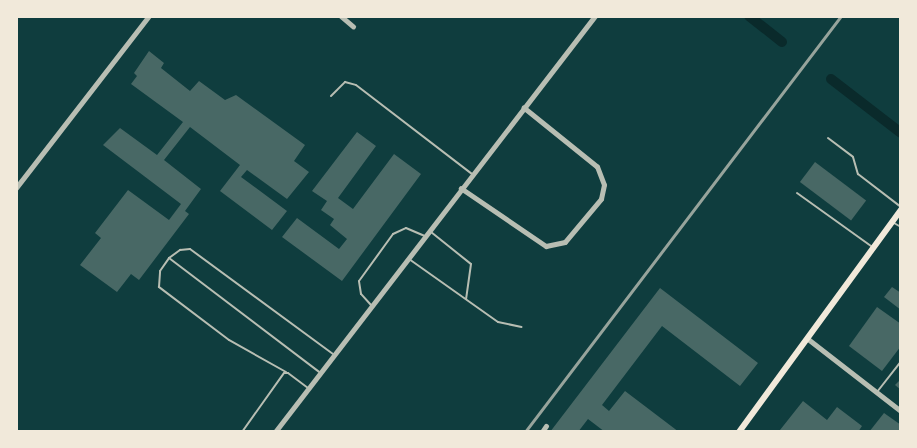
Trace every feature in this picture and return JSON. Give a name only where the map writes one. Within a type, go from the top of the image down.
[{"type":"main road","points":[[739,432],[901,208]]},
{"type":"street","points":[[16,188],[148,16]]},
{"type":"street","points":[[341,16],[353,26]]},
{"type":"street","points":[[275,432],[319,372],[595,16]]},
{"type":"street","points":[[461,188],[546,246],[565,242],[602,199],[604,185],[597,167],[524,108]]},
{"type":"street","points":[[807,338],[901,411]]},
{"type":"street","points":[[542,432],[546,426]]},
{"type":"lane","points":[[331,96],[345,82],[356,85],[472,174]]},
{"type":"lane","points":[[828,138],[853,157],[858,174],[901,208]]},
{"type":"lane","points":[[796,193],[873,247]]},
{"type":"lane","points":[[892,221],[901,227]]},
{"type":"lane","points":[[371,305],[361,294],[359,281],[392,234],[406,228],[425,236]]},
{"type":"lane","points":[[429,230],[471,264],[466,300]]},
{"type":"lane","points":[[308,388],[286,372],[230,340],[159,286],[160,271],[169,258],[180,250],[190,249],[333,354]]},
{"type":"lane","points":[[169,258],[319,372]]},
{"type":"lane","points":[[408,258],[498,322],[521,327]]},
{"type":"lane","points":[[877,392],[901,361]]},
{"type":"lane","points":[[242,432],[286,372]]},
{"type":"building","points":[[149,51],[164,63],[161,68],[190,91],[199,81],[225,100],[236,95],[305,145],[294,161],[309,172],[287,199],[247,170],[241,177],[287,211],[272,230],[220,191],[240,165],[190,127],[164,160],[201,189],[185,211],[189,214],[139,280],[131,274],[117,292],[80,265],[101,238],[95,233],[128,190],[169,220],[181,204],[103,145],[120,128],[157,155],[183,122],[131,84],[137,76],[134,73]]},
{"type":"building","points":[[357,132],[376,146],[338,198],[353,209],[394,154],[421,174],[342,281],[282,237],[297,218],[339,249],[347,239],[330,225],[334,219],[321,210],[327,201],[312,191]]},
{"type":"building","points":[[815,162],[866,201],[851,220],[800,182]]},
{"type":"building","points":[[892,287],[901,293],[901,310],[884,297]]},
{"type":"building","points":[[660,288],[758,363],[740,386],[662,326],[602,405],[609,411],[625,391],[679,432],[605,432],[588,419],[578,432],[550,432]]},
{"type":"building","points":[[877,307],[901,324],[901,346],[882,371],[849,346]]},
{"type":"building","points":[[901,379],[901,390],[895,385]]},
{"type":"building","points":[[803,401],[827,420],[837,407],[862,426],[858,432],[782,432],[780,430]]},
{"type":"building","points":[[884,413],[901,425],[901,432],[869,432]]},
{"type":"waterway","points":[[749,16],[782,42]]},
{"type":"waterway","points":[[831,79],[901,133]]},
{"type":"railway","points":[[525,432],[841,16]]}]
